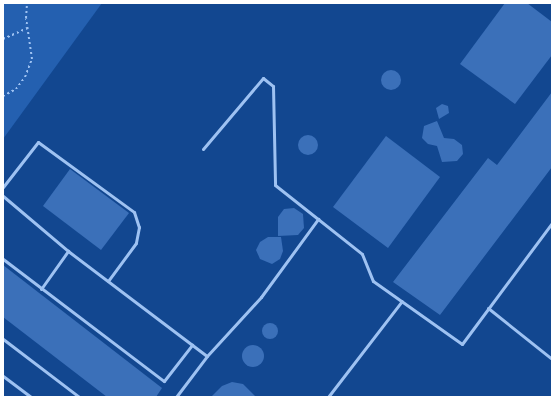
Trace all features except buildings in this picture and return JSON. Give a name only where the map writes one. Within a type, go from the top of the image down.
[{"type":"lane","points":[[203,149],[263,78],[273,86],[276,185],[362,254],[374,281],[462,344],[552,223]]},
{"type":"lane","points":[[3,187],[38,142],[134,212],[139,227],[136,243],[108,281]]},
{"type":"lane","points":[[3,196],[68,251],[207,356]]},
{"type":"lane","points":[[176,397],[207,356],[261,296],[318,219]]},
{"type":"lane","points":[[42,289],[68,251]]},
{"type":"lane","points":[[3,258],[164,381],[192,345]]},
{"type":"lane","points":[[328,397],[402,301]]},
{"type":"lane","points":[[488,308],[552,359]]},
{"type":"lane","points":[[3,339],[79,397]]},
{"type":"lane","points":[[3,376],[31,397]]},
{"type":"path","points":[[3,96],[16,89],[25,77],[32,59],[28,28],[27,3]]},
{"type":"path","points":[[3,39],[28,28]]},
{"type":"shaded area","points":[[3,3],[102,3],[3,139]]}]
